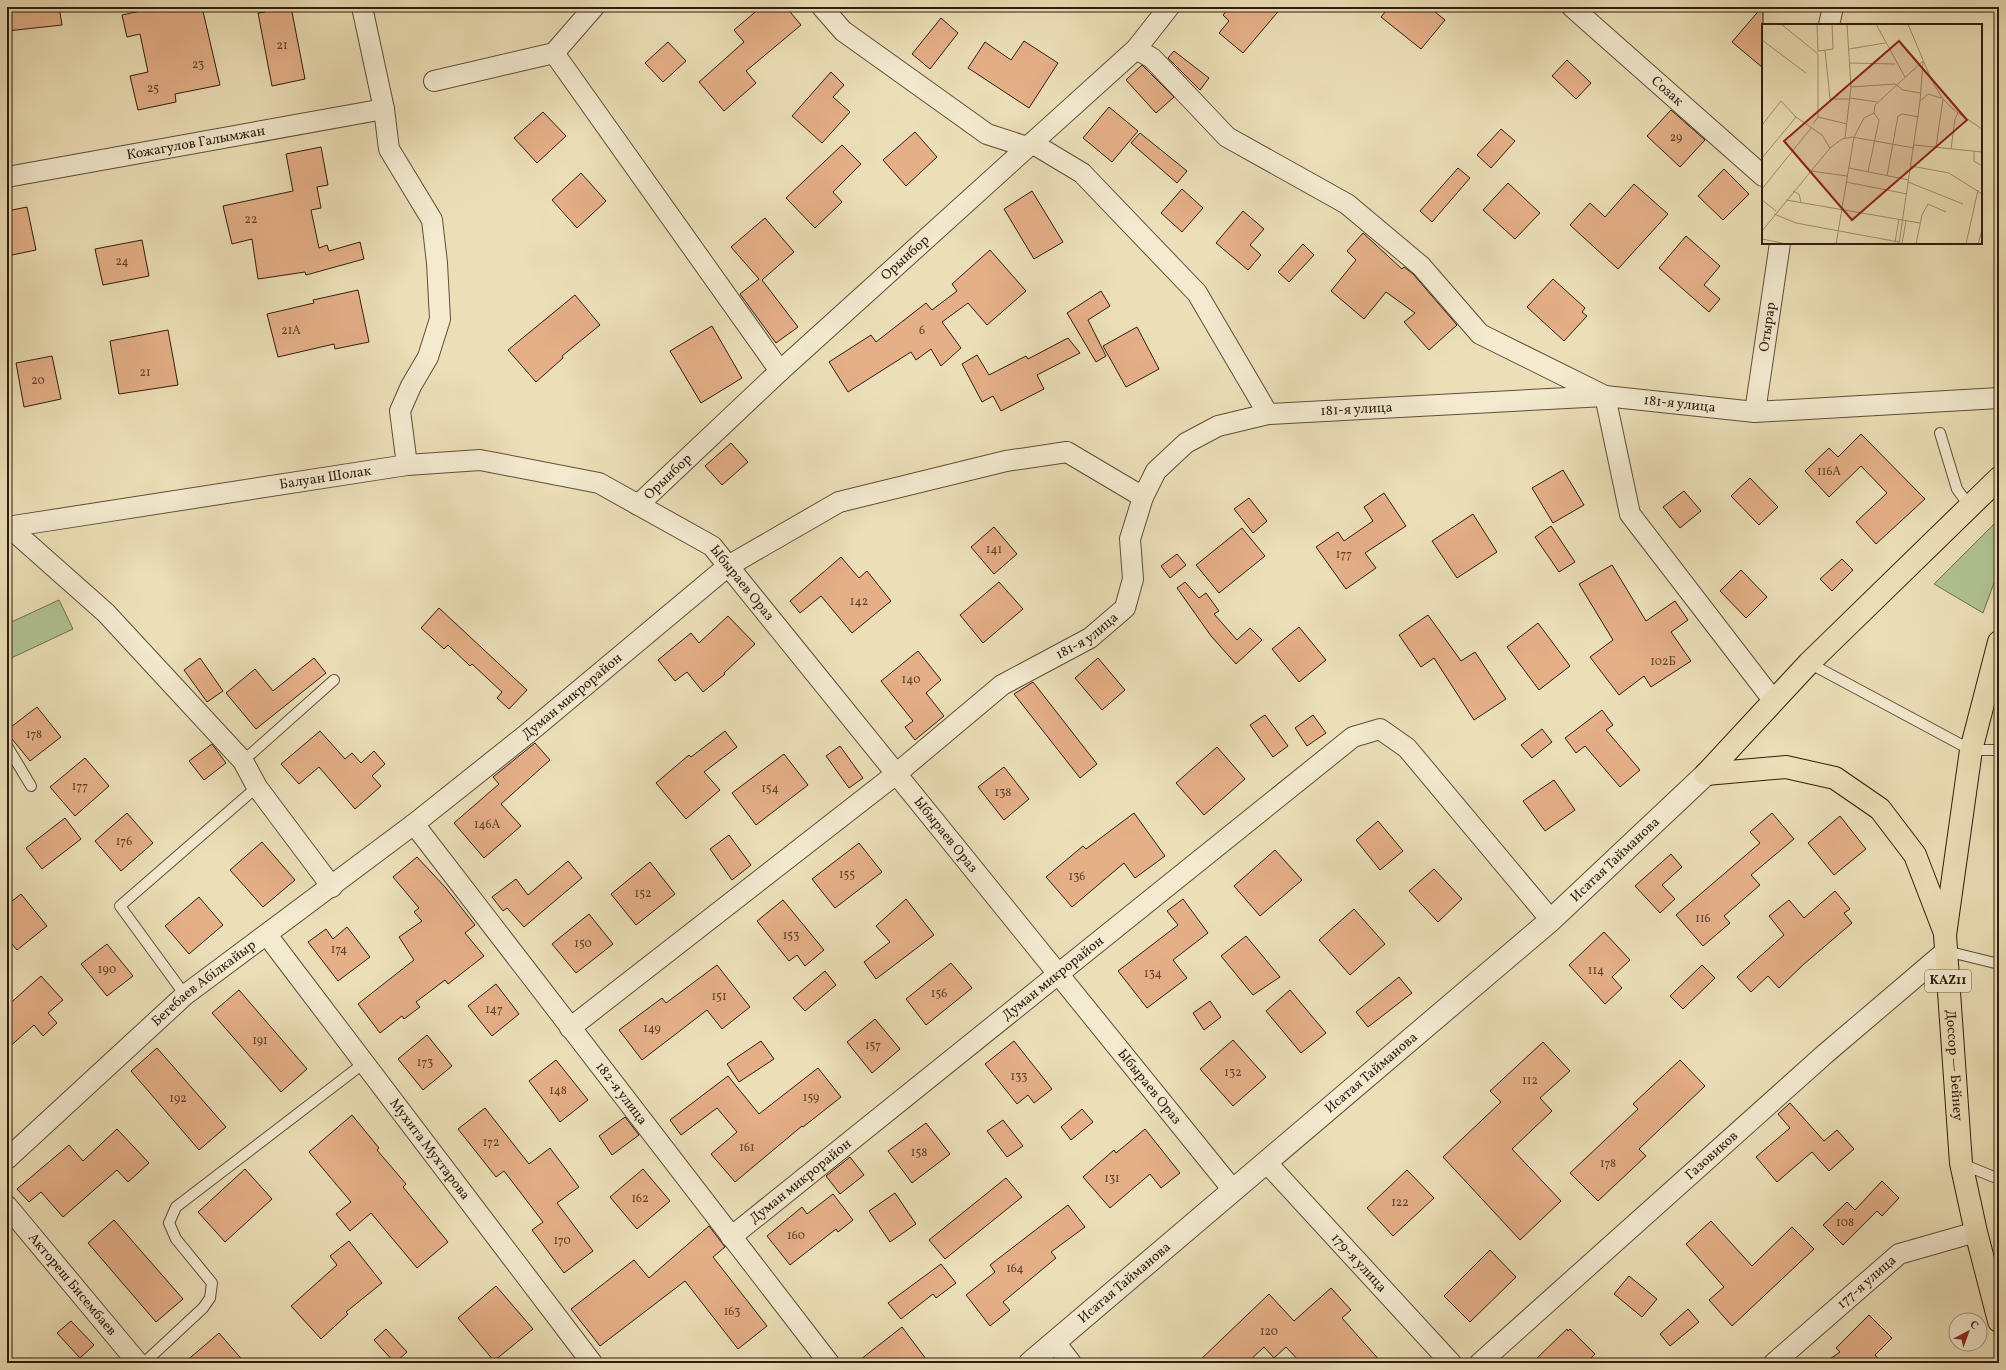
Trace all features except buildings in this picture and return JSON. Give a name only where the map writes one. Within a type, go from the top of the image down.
[{"type":"highway","points":[[1706,774],[1773,700],[1809,663],[1999,478]]},
{"type":"highway","name":"Доссор — Бейнеу","points":[[1999,642],[1971,750],[1946,943],[1961,1163],[1976,1232],[1999,1321]]},
{"type":"highway","points":[[1706,774],[1786,767],[1835,778],[1880,809],[1915,855],[1946,943]]},
{"type":"street","points":[[362,7],[384,109],[389,149],[432,220],[437,270],[440,319],[428,357],[411,386],[400,411],[407,465]]},
{"type":"street","points":[[434,81],[554,53],[594,7]]},
{"type":"street","points":[[822,7],[843,31],[987,134],[1030,145],[1082,172],[1197,293],[1268,414]]},
{"type":"street","name":"Орынбор","points":[[638,505],[780,370],[1136,49],[1169,7]]},
{"type":"street","name":"Созак","points":[[1572,7],[1762,175]]},
{"type":"street","points":[[1829,24],[1833,7]]},
{"type":"street","points":[[1136,49],[1152,58],[1227,137],[1347,204],[1421,266],[1480,334],[1605,396],[1630,514],[1773,700]]},
{"type":"street","points":[[554,53],[780,370]]},
{"type":"street","name":"Кожагулов Галымжан","points":[[7,177],[384,109]]},
{"type":"street","name":"Отырар","points":[[1755,412],[1780,244]]},
{"type":"street","name":"181-я улица","points":[[896,774],[1002,685],[1090,638],[1125,608],[1133,579],[1130,539],[1143,497],[1156,471],[1186,443],[1218,426],[1268,414],[1605,396],[1755,412],[1999,398]]},
{"type":"street","name":"Думан микрорайон","points":[[414,824],[527,734],[728,566],[839,502],[1014,460],[1067,452],[1143,497]]},
{"type":"street","name":"Балуан Шолак","points":[[8,527],[407,465],[480,460],[600,483],[638,505]]},
{"type":"street","name":"Ыбыраев Ораз","points":[[638,505],[712,546],[1233,1190]]},
{"type":"street","points":[[8,527],[106,613],[243,761],[257,786],[332,887]]},
{"type":"street","name":"Думан микрорайон","points":[[732,1237],[1353,737],[1380,729],[1407,748],[1551,920]]},
{"type":"street","points":[[570,1028],[896,774]]},
{"type":"street","name":"Исатая Тайманова","points":[[1030,1363],[1551,920],[1706,774]]},
{"type":"street","name":"Бегебаев Абілкайыр","points":[[7,1160],[185,995],[332,887],[414,824]]},
{"type":"street","name":"182-я улица","points":[[414,824],[829,1363]]},
{"type":"street","name":"Мухита Мухтарова","points":[[267,935],[592,1363]]},
{"type":"street","name":"Газовиков","points":[[1480,1363],[1825,1054],[1946,943]]},
{"type":"street","name":"179-я улица","points":[[1266,1162],[1451,1363]]},
{"type":"street","name":"Актореш Бисембаев","points":[[7,1206],[138,1363]]},
{"type":"street","name":"177-я улица","points":[[1774,1363],[1899,1254],[1976,1232]]},
{"type":"street","points":[[1055,1342],[1071,1363]]},
{"type":"lane","points":[[1940,433],[1957,489],[1970,507]]},
{"type":"lane","points":[[1809,663],[1971,750],[1999,750]]},
{"type":"lane","points":[[243,761],[334,680]]},
{"type":"lane","points":[[7,746],[31,786]]},
{"type":"lane","points":[[185,995],[120,906],[257,786]]},
{"type":"lane","points":[[1946,943],[1999,964]]},
{"type":"lane","points":[[144,1363],[203,1308],[210,1298],[212,1283],[176,1239],[169,1223],[176,1208],[364,1063]]},
{"type":"lane","points":[[1961,1163],[1999,1179]]},
{"type":"green space","points":[[1999,519],[1999,569],[1983,613],[1934,584]]},
{"type":"green space","points":[[59,600],[73,629],[7,660],[7,624]]}]
